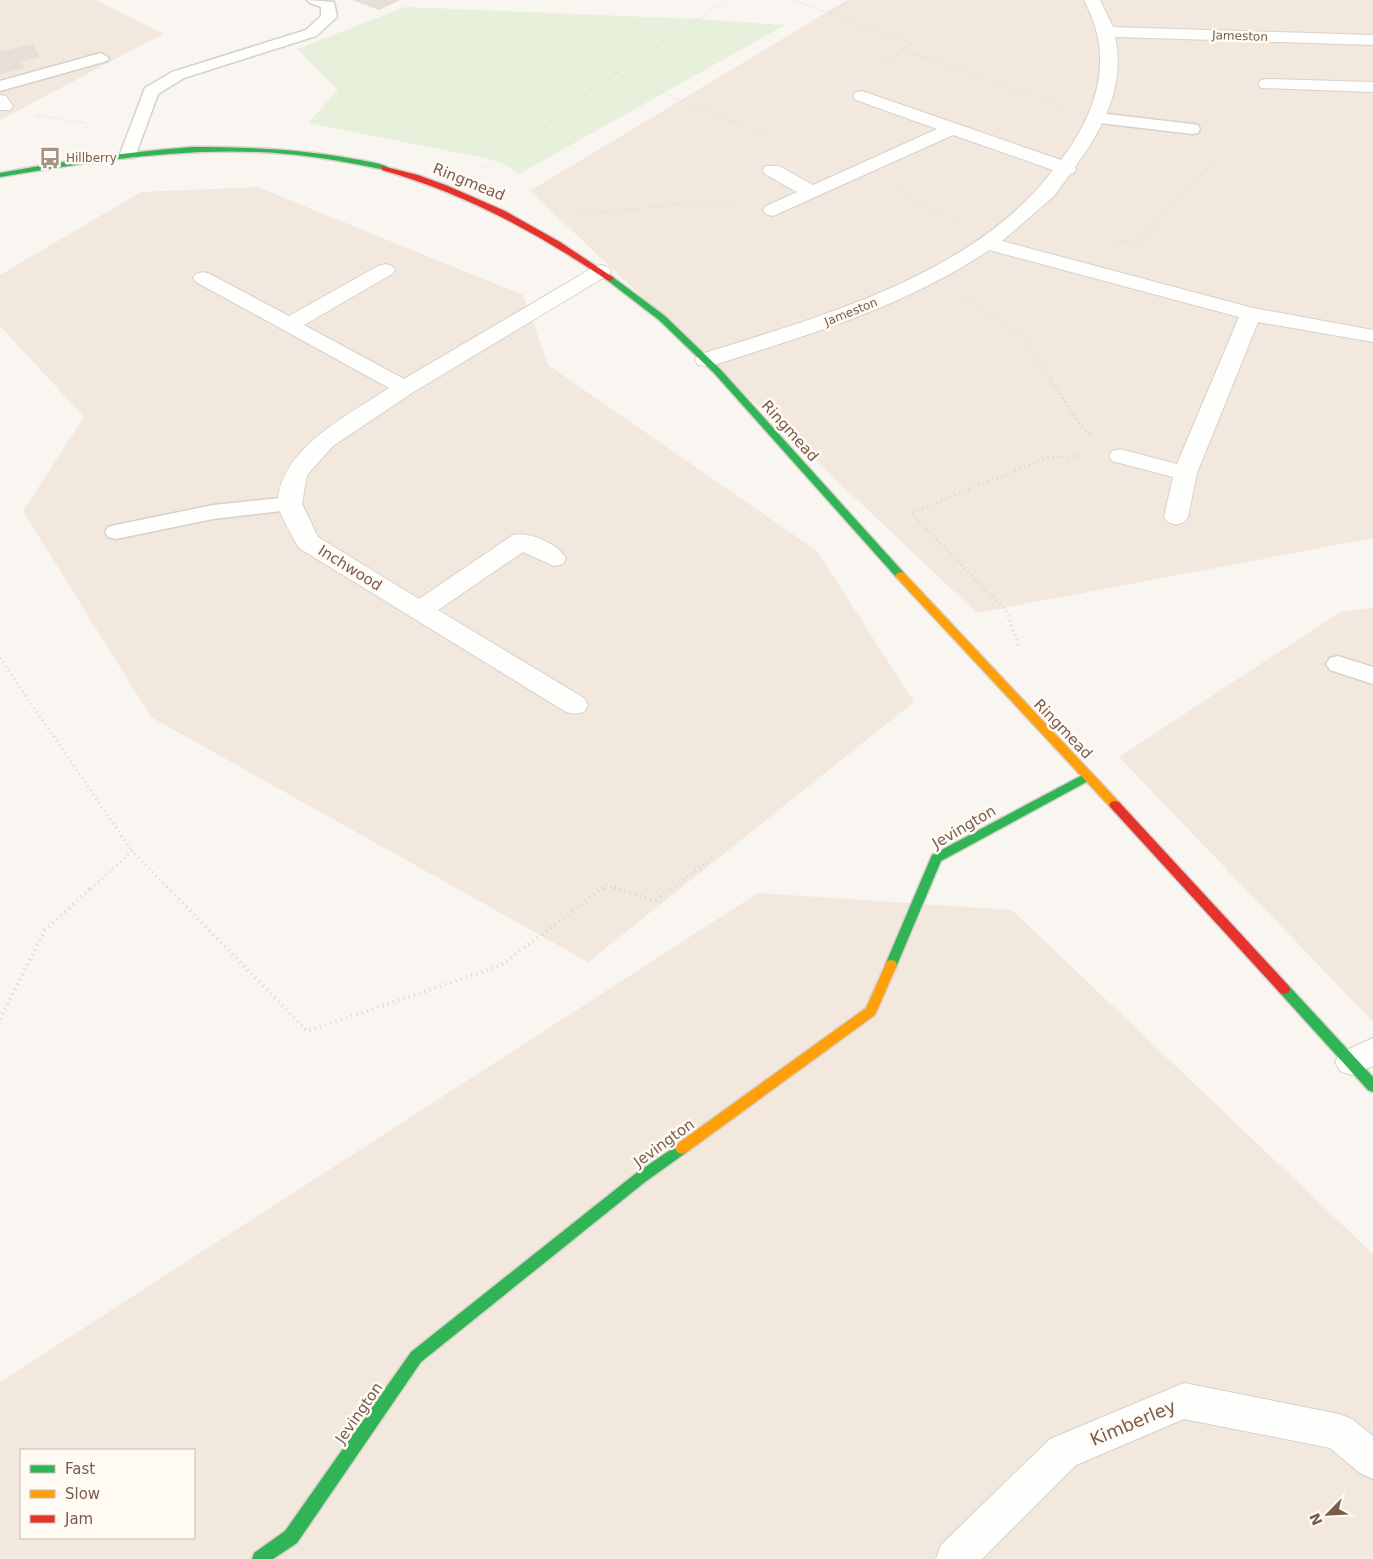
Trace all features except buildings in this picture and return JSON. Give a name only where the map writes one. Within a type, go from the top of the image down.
[{"type":"street","name":"Jameston","points":[[706,360],[834,320],[915,285],[987,243],[1037,205],[1067,169],[1098,118],[1110,73],[1106,32],[1092,0]]},
{"type":"street","name":"Jameston","points":[[1106,32],[1373,40]]},
{"type":"street","points":[[1268,84],[1373,87]]},
{"type":"street","points":[[862,96],[1067,169]]},
{"type":"street","points":[[773,210],[951,129]]},
{"type":"street","name":"Ringmead","points":[[0,175],[128,154],[164,151],[257,148],[323,154],[362,162],[454,189],[551,236],[648,306],[706,360],[998,683],[1362,1056],[1373,1086]]},
{"type":"street","points":[[772,170],[812,192]]},
{"type":"street","points":[[987,243],[1251,314],[1373,336]]},
{"type":"street","points":[[289,325],[385,270]]},
{"type":"street","points":[[290,504],[296,473],[325,441],[404,388],[600,271]]},
{"type":"street","points":[[203,278],[404,388]]},
{"type":"street","points":[[1176,517],[1185,473],[1251,314]]},
{"type":"street","points":[[1120,456],[1185,473]]},
{"type":"street","name":"Inchwood","points":[[290,504],[308,542],[575,705]]},
{"type":"street","points":[[419,611],[522,541],[554,558]]},
{"type":"street","name":"Jevington","points":[[260,1559],[291,1536],[416,1357],[640,1178],[871,1011],[936,858],[1088,776]]},
{"type":"street","name":"Kimberley","points":[[955,1559],[1063,1452],[1184,1401],[1339,1432],[1373,1460]]},
{"type":"lane","points":[[128,154],[151,91],[178,75],[311,33],[329,16],[329,5],[315,0]]},
{"type":"lane","points":[[0,86],[101,58]]},
{"type":"lane","points":[[1098,118],[1192,129]]},
{"type":"lane","points":[[116,532],[213,512],[290,504]]},
{"type":"lane","points":[[1338,664],[1373,676]]},
{"type":"path","points":[[476,172],[499,161],[600,84],[726,0]]},
{"type":"path","points":[[792,0],[912,43],[904,51],[848,88],[862,96]]},
{"type":"path","points":[[828,13],[851,0]]},
{"type":"path","points":[[904,51],[1098,118]]},
{"type":"path","points":[[2,103],[42,116],[86,123],[89,131]]},
{"type":"path","points":[[1113,243],[1140,241],[1213,162],[1194,157]]},
{"type":"path","points":[[570,216],[697,202],[773,210]]},
{"type":"path","points":[[929,277],[1020,334],[1084,430],[1120,456]]},
{"type":"path","points":[[998,683],[1027,672],[1007,612],[911,513],[1049,457],[1120,456]]},
{"type":"path","points":[[0,658],[132,851],[307,1031],[500,966],[607,885],[654,901],[714,857]]},
{"type":"path","points":[[0,1019],[45,930],[132,851]]},
{"type":"shaded area","points":[[0,0],[96,0],[163,34],[0,120]]},
{"type":"shaded area","points":[[847,0],[1373,0],[1373,538],[977,613],[530,191]]},
{"type":"shaded area","points":[[257,187],[523,295],[548,365],[817,551],[914,702],[588,962],[151,717],[23,511],[84,417],[0,326],[0,275],[141,192]]},
{"type":"shaded area","points":[[1373,608],[1373,1022],[1119,757],[1340,612]]},
{"type":"shaded area","points":[[758,893],[1012,910],[1373,1254],[1373,1559],[0,1559],[0,1382]]},
{"type":"green space","points":[[405,7],[698,19],[785,25],[519,174],[499,161],[308,123],[338,90],[297,49]]},
{"type":"traffic: fast","points":[[0,175],[49,166],[145,153],[240,149],[287,151],[385,168]]},
{"type":"traffic: fast","points":[[610,278],[662,318],[717,371],[900,575]]},
{"type":"traffic: fast","points":[[891,965],[936,858],[1088,776]]},
{"type":"traffic: fast","points":[[1284,989],[1373,1086]]},
{"type":"traffic: fast","points":[[260,1559],[291,1537],[416,1357],[640,1178],[682,1148]]},
{"type":"traffic: slow","points":[[900,575],[1115,805]]},
{"type":"traffic: slow","points":[[682,1148],[871,1011],[891,965]]},
{"type":"traffic: jam","points":[[385,168],[445,187],[474,199],[530,228],[610,278]]},
{"type":"traffic: jam","points":[[1115,805],[1284,989]]},
{"type":"place","name":"Hillberry","points":[[50,158]]}]
